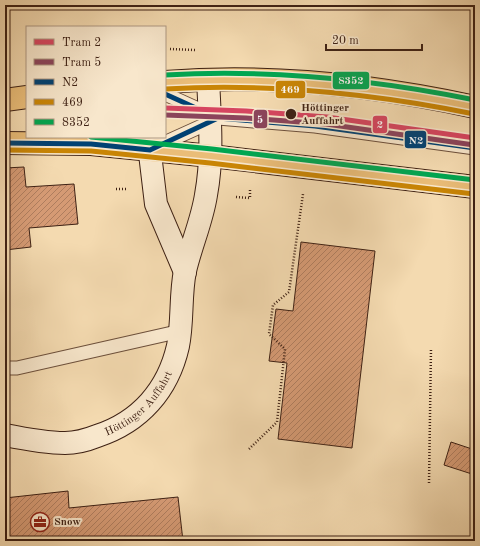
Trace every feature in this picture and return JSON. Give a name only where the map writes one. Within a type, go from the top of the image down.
[{"type":"main road","points":[[166,82],[245,79],[311,83],[384,91],[475,107]]},
{"type":"main road","points":[[5,100],[26,97]]},
{"type":"main road","points":[[5,143],[149,143],[211,156],[475,187]]},
{"type":"street","name":"Höttinger Auffahrt","points":[[5,435],[34,441],[66,443],[84,441],[124,425],[143,410],[159,393],[173,365],[181,331],[185,272],[202,217],[206,195],[211,156],[212,118],[208,80]]},
{"type":"street","name":"Höttinger Auffahrt","points":[[149,143],[156,204],[185,272]]},
{"type":"lane","points":[[166,95],[212,118],[315,126],[475,148]]},
{"type":"lane","points":[[166,136],[212,118]]},
{"type":"lane","points":[[149,143],[162,138]]},
{"type":"lane","points":[[5,368],[17,368],[181,331]]},
{"type":"path","points":[[249,449],[277,422],[285,349],[269,334],[273,305],[289,292],[307,168]]},
{"type":"path","points":[[236,197],[250,198],[250,186]]},
{"type":"path","points":[[116,189],[131,190]]},
{"type":"path","points":[[429,483],[431,348]]},
{"type":"building","points":[[24,167],[26,187],[74,184],[78,224],[29,228],[31,247],[5,250],[5,168]]},
{"type":"building","points":[[301,242],[375,251],[352,448],[278,439],[287,363],[269,361],[276,309],[293,311]]},
{"type":"building","points":[[451,442],[475,450],[475,475],[444,465]]},
{"type":"building","points":[[68,491],[69,508],[178,497],[183,541],[8,541],[5,498]]},
{"type":"tram line","name":"2","points":[[166,108],[246,111],[327,117],[475,138]]},
{"type":"tram line","name":"5","points":[[166,115],[246,118],[326,124],[474,145]]},
{"type":"transit line","name":"8352","points":[[166,75],[243,73],[321,77],[398,86],[475,100]]},
{"type":"transit line","name":"469","points":[[166,89],[243,87],[320,91],[397,100],[474,114]]},
{"type":"transit line","name":"N2","points":[[166,94],[218,118],[241,119]]},
{"type":"transit line","name":"N2","points":[[5,143],[91,144],[150,150],[218,118],[315,126],[475,148]]},
{"type":"transit line","name":"8352","points":[[101,138],[212,149],[475,180]]},
{"type":"transit line","name":"469","points":[[5,150],[91,151],[210,163],[474,194]]},
{"type":"place","name":"Höttinger Auffahrt","points":[[291,114]]},
{"type":"place","name":"Snow","points":[[40,522]]}]
